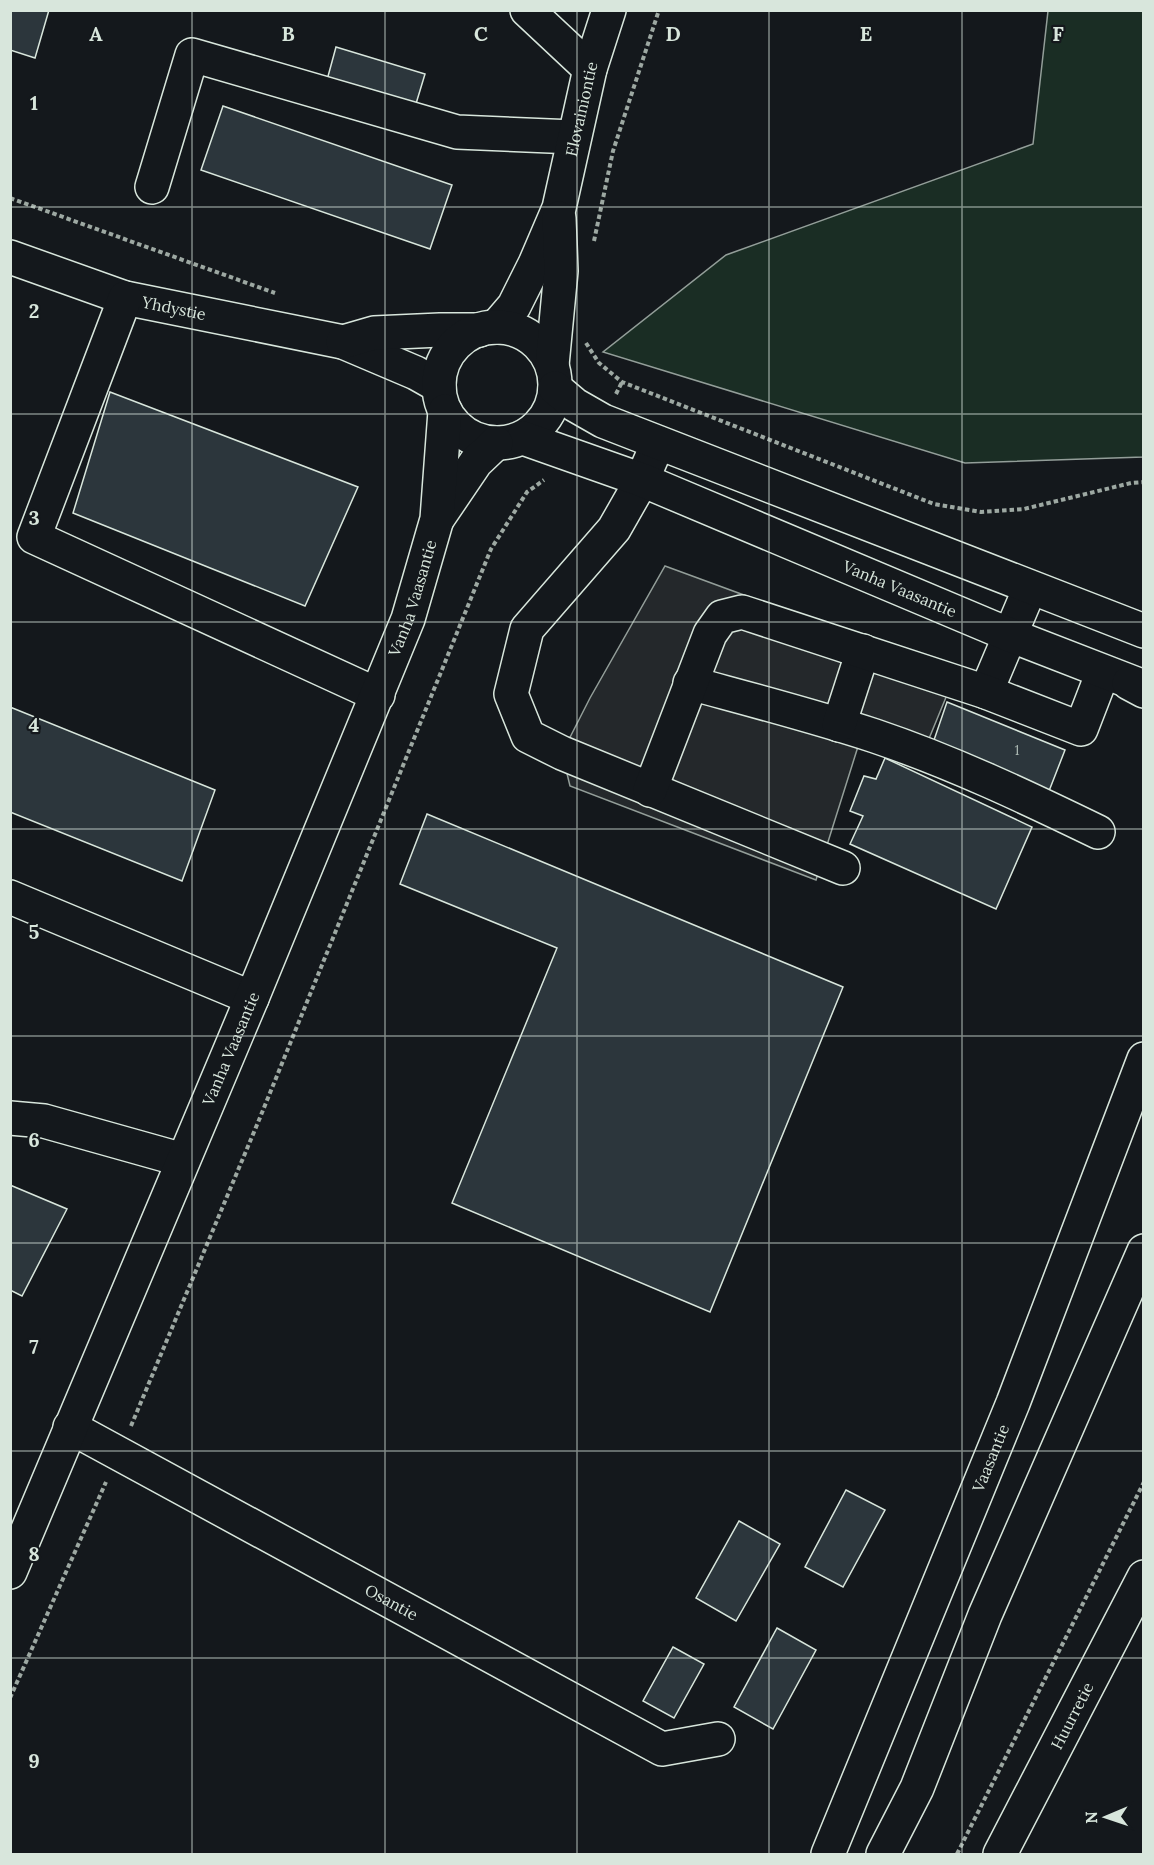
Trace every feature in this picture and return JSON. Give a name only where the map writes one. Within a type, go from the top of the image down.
[{"type":"main road","points":[[527,10],[590,69]]},
{"type":"main road","name":"Elovainiontie","points":[[488,329],[514,306],[559,208],[590,69],[609,10]]},
{"type":"main road","points":[[153,187],[192,55],[457,132],[574,137]]},
{"type":"main road","name":"Elovainiontie","points":[[553,377],[561,272],[559,208]]},
{"type":"main road","name":"Yhdystie","points":[[10,257],[125,298],[343,342],[416,374],[442,398]]},
{"type":"main road","points":[[125,298],[34,537],[378,694]]},
{"type":"main road","points":[[553,377],[553,401],[546,417],[535,430],[509,441],[481,441],[469,436],[456,426],[442,398],[441,371],[447,356],[458,343],[488,329],[512,329],[526,335],[537,344],[553,377],[575,405],[603,421],[1143,631]]},
{"type":"main road","name":"Yhdystie","points":[[343,342],[374,333],[488,329]]},
{"type":"main road","name":"Vanha Vaasantie","points":[[10,1572],[252,998],[408,619],[437,519],[442,398]]},
{"type":"main road","name":"Vanha Vaasantie","points":[[437,519],[476,462],[509,441],[642,480],[1130,683]]},
{"type":"main road","points":[[657,443],[642,480],[614,529],[527,629],[511,694],[528,736],[650,790],[843,868]]},
{"type":"main road","points":[[986,692],[1030,588]]},
{"type":"main road","points":[[650,790],[710,633],[722,617],[742,612],[986,692],[1081,729],[1130,683]]},
{"type":"main road","points":[[839,725],[863,651]]},
{"type":"main road","points":[[690,683],[876,737],[1014,791],[1098,832]]},
{"type":"main road","points":[[10,897],[252,998]]},
{"type":"main road","name":"Vaasantie","points":[[828,1854],[1009,1414],[1143,1059]]},
{"type":"main road","points":[[10,1119],[44,1121],[183,1160]]},
{"type":"main road","points":[[883,1854],[917,1788],[985,1615],[1143,1251]]},
{"type":"main road","name":"Osantie","points":[[70,1427],[662,1749],[718,1739]]},
{"type":"main road","name":"Huurretie","points":[[1000,1854],[1143,1577]]},
{"type":"path","points":[[593,243],[613,151],[659,10]]},
{"type":"path","points":[[10,198],[278,294]]},
{"type":"path","points":[[583,338],[598,363],[622,382],[934,504],[981,512],[1024,509],[1143,482]]},
{"type":"path","points":[[603,421],[622,382]]},
{"type":"path","points":[[10,1698],[119,1453],[268,1098],[490,549],[527,492],[549,477]]},
{"type":"path","points":[[957,1854],[1143,1482]]},
{"type":"green space","points":[[1048,11],[1143,11],[1143,457],[965,463],[603,352],[726,255],[1033,144]]},
{"type":"shaded area","points":[[665,566],[956,673],[921,758],[861,737],[816,880],[570,786],[562,753],[590,698]]},
{"type":"building","points":[[10,10],[49,10],[35,58],[10,50]]},
{"type":"building","points":[[336,47],[425,74],[415,107],[327,80]]},
{"type":"building","points":[[223,106],[452,185],[430,249],[201,170]]},
{"type":"building","points":[[110,392],[358,487],[305,606],[73,513]]},
{"type":"building","points":[[947,702],[1065,750],[1049,791],[934,740]]},
{"type":"building","points":[[10,707],[215,790],[182,881],[10,812]]},
{"type":"building","points":[[885,758],[1032,827],[996,909],[850,844],[863,816],[850,811],[864,776],[876,779]]},
{"type":"building","points":[[427,814],[843,987],[710,1312],[452,1203],[557,948],[400,884]]},
{"type":"building","points":[[10,1185],[67,1209],[22,1296],[10,1290]]},
{"type":"building","points":[[846,1490],[885,1510],[843,1587],[805,1567]]},
{"type":"building","points":[[739,1521],[780,1544],[736,1621],[696,1598]]},
{"type":"building","points":[[777,1628],[816,1650],[773,1729],[734,1707]]},
{"type":"building","points":[[673,1647],[704,1664],[674,1718],[643,1701]]}]
